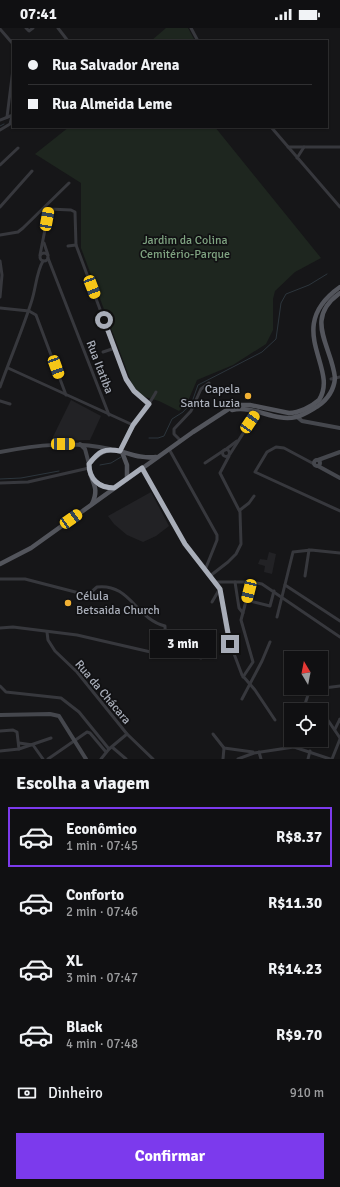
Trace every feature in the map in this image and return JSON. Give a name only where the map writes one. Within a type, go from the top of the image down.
[{"type":"main road","points":[[335,378],[329,366],[318,334],[316,322],[318,313],[324,301],[340,287]]},
{"type":"main road","points":[[0,564],[29,549],[169,449],[226,411],[244,408],[259,409],[285,418],[308,412],[327,398],[334,386],[335,378],[320,326],[325,310],[330,302],[340,293]]},
{"type":"main road","points":[[92,504],[96,495],[94,481],[89,466],[97,454],[110,449],[141,458],[158,457]]},
{"type":"main road","points":[[121,452],[127,465],[127,479]]},
{"type":"main road","points":[[94,481],[102,486],[114,488]]},
{"type":"street","points":[[26,28],[32,29]]},
{"type":"street","points":[[58,28],[67,40]]},
{"type":"street","points":[[191,28],[197,40]]},
{"type":"street","points":[[0,29],[12,43]]},
{"type":"street","points":[[7,117],[12,79]]},
{"type":"street","points":[[0,120],[12,115]]},
{"type":"street","points":[[0,130],[10,124],[12,115]]},
{"type":"street","points":[[272,128],[340,208]]},
{"type":"street","points":[[288,147],[340,147]]},
{"type":"street","points":[[297,158],[304,147]]},
{"type":"street","points":[[0,165],[18,148]]},
{"type":"street","points":[[0,206],[32,171]]},
{"type":"street","points":[[0,235],[18,232],[40,213],[68,183]]},
{"type":"street","points":[[0,387],[29,311],[36,288],[49,203]]},
{"type":"street","points":[[49,209],[71,210],[75,212],[76,246],[128,384],[149,404]]},
{"type":"street","points":[[40,213],[47,219]]},
{"type":"street","name":"Rua Itatiba","points":[[44,242],[109,415]]},
{"type":"street","points":[[68,246],[76,246]]},
{"type":"street","points":[[39,269],[43,261],[48,256],[44,253],[40,257]]},
{"type":"street","points":[[40,257],[43,261]]},
{"type":"street","points":[[0,261],[2,275],[0,297]]},
{"type":"street","points":[[0,308],[29,311],[38,317],[66,395]]},
{"type":"street","points":[[103,352],[115,348]]},
{"type":"street","points":[[8,368],[133,425]]},
{"type":"street","points":[[181,441],[174,434],[174,428],[191,411],[201,389],[209,383]]},
{"type":"street","points":[[121,452],[133,425],[156,392]]},
{"type":"street","points":[[0,401],[10,404]]},
{"type":"street","points":[[210,576],[228,562],[239,550],[242,532],[240,510],[220,473],[238,440],[259,409]]},
{"type":"street","points":[[295,415],[302,421],[340,428]]},
{"type":"street","points":[[205,463],[238,440]]},
{"type":"street","points":[[0,452],[42,445],[80,444],[110,449]]},
{"type":"street","points":[[0,483],[28,482],[89,466],[85,449],[80,444]]},
{"type":"street","points":[[340,478],[284,448],[276,447],[270,449],[255,472],[340,511]]},
{"type":"street","points":[[169,449],[217,535],[217,540],[205,570]]},
{"type":"street","points":[[224,451],[228,450],[229,455]]},
{"type":"street","points":[[224,451],[224,456],[229,455]]},
{"type":"street","points":[[316,465],[320,463],[318,460],[340,452]]},
{"type":"street","points":[[142,468],[191,554],[220,589],[227,635],[244,678],[250,683],[275,720]]},
{"type":"street","points":[[240,510],[249,503],[254,496]]},
{"type":"street","points":[[305,576],[309,550]]},
{"type":"street","points":[[277,617],[293,552],[309,550],[340,553]]},
{"type":"street","points":[[1,579],[25,579],[83,594],[89,594],[97,587],[114,588],[131,601],[150,621],[165,626],[166,653]]},
{"type":"street","points":[[215,582],[251,582],[262,584],[340,637]]},
{"type":"street","points":[[235,582],[240,608],[243,613]]},
{"type":"street","points":[[244,678],[253,661],[242,627],[243,613],[251,582]]},
{"type":"street","points":[[284,585],[340,621]]},
{"type":"street","points":[[212,602],[220,589]]},
{"type":"street","points":[[246,600],[270,606],[274,592]]},
{"type":"street","points":[[0,628],[6,627],[76,635],[146,651],[166,653],[185,652],[201,658]]},
{"type":"street","name":"Rua da Chácara","points":[[47,632],[48,640],[55,651],[77,672],[127,734],[153,759]]},
{"type":"street","points":[[242,699],[270,642]]},
{"type":"street","points":[[0,686],[4,691],[13,694],[61,698],[79,712],[111,748],[126,759]]},
{"type":"street","points":[[305,703],[309,692],[340,686]]},
{"type":"street","points":[[0,715],[54,714],[62,720],[86,759]]},
{"type":"street","points":[[297,747],[331,759],[340,738],[328,720]]},
{"type":"street","points":[[335,729],[340,720]]},
{"type":"street","points":[[0,731],[16,731],[18,734],[19,749]]},
{"type":"street","points":[[48,759],[88,732],[106,752]]},
{"type":"street","points":[[102,759],[106,752],[127,734]]},
{"type":"street","points":[[213,734],[224,748],[254,753]]},
{"type":"street","points":[[0,751],[19,749],[50,738]]},
{"type":"street","points":[[19,743],[33,745],[43,759]]},
{"type":"street","points":[[238,759],[254,753],[288,747]]},
{"type":"street","points":[[224,748],[224,759]]},
{"type":"street","points":[[308,759],[310,751]]},
{"type":"street","points":[[259,752],[261,759]]},
{"type":"shaded area","points":[[71,400],[101,416],[90,440],[51,441]]},
{"type":"shaded area","points":[[151,492],[169,526],[156,536],[143,542],[127,535],[114,524],[108,516]]},
{"type":"shaded area","points":[[269,552],[276,554],[272,574],[264,572],[265,566],[258,564],[260,559],[267,560]]},
{"type":"green space","points":[[166,28],[188,28],[194,40],[152,40]]},
{"type":"green space","name":"Jardim da Colina Cemitério-Parque","points":[[68,128],[216,128],[321,258],[295,272],[275,291],[273,299],[273,330],[266,344],[233,365],[197,380],[188,401],[179,411],[159,401],[142,396],[132,384],[81,248],[81,183],[35,154]]},
{"type":"waterway","points":[[0,126],[4,124]]},
{"type":"waterway","points":[[149,438],[164,436],[172,419],[183,412],[192,402],[198,385],[262,352],[276,339],[281,303],[286,294],[309,285],[327,274]]},
{"type":"waterway","points":[[100,465],[111,463],[121,457]]},
{"type":"waterway","points":[[0,479],[21,478],[59,471]]},
{"type":"place","name":"Capela Santa Luzia","points":[[248,396]]},
{"type":"place","name":"Célula Betsaida Church","points":[[68,603]]},
{"type":"route","points":[[104,320],[128,384],[149,404],[133,425],[120,451],[110,449],[105,450],[97,454],[89,464],[92,477],[102,486],[106,488],[114,488],[142,468],[191,554],[220,589],[227,635],[230,644]]}]
